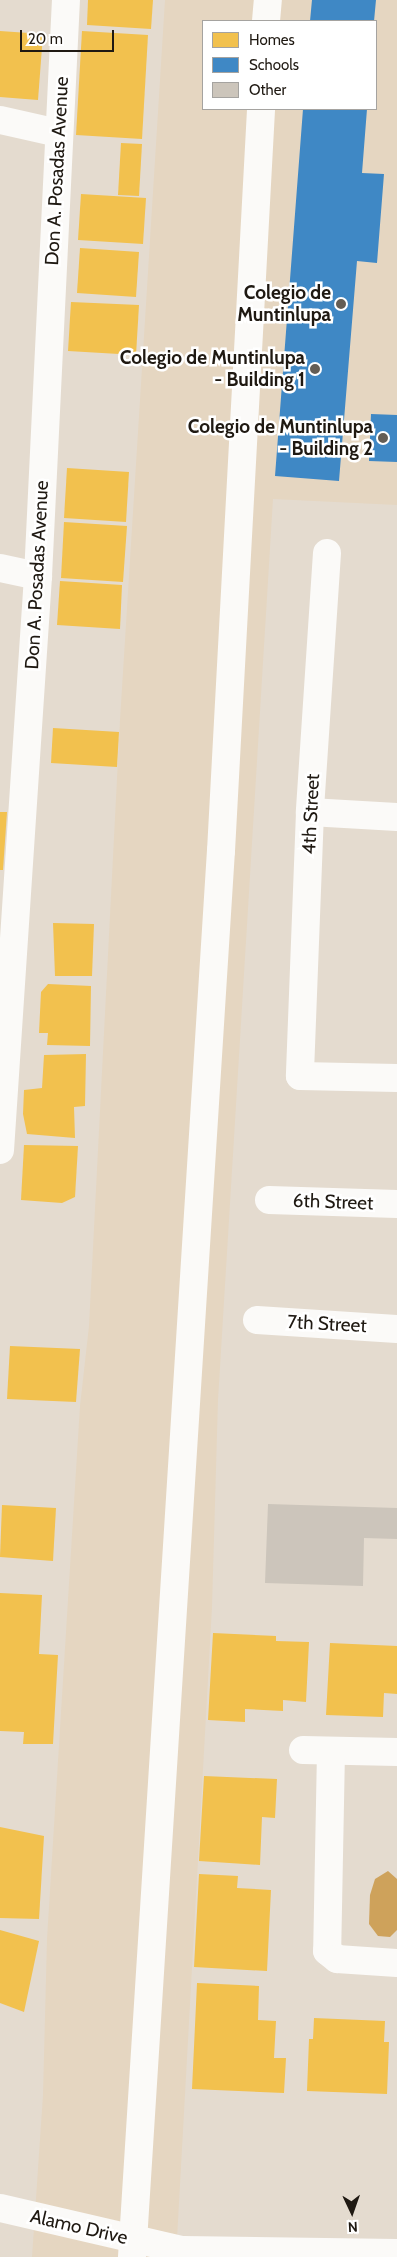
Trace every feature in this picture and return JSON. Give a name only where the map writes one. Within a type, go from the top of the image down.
[{"type":"street","name":"Don A. Posadas Avenue","points":[[0,1150],[38,576],[58,133],[66,0]]},
{"type":"street","points":[[266,20],[268,0]]},
{"type":"street","points":[[132,2248],[221,851],[261,110]]},
{"type":"street","points":[[0,120],[58,133]]},
{"type":"street","name":"4th Street","points":[[327,553],[310,812],[300,1076],[397,1078]]},
{"type":"street","points":[[0,568],[38,576]]},
{"type":"street","points":[[310,812],[397,817]]},
{"type":"street","name":"6th Street","points":[[269,1200],[397,1204]]},
{"type":"street","name":"7th Street","points":[[258,1320],[397,1328]]},
{"type":"street","points":[[303,1750],[397,1752]]},
{"type":"street","points":[[331,1751],[327,1951],[337,1959],[397,1963]]},
{"type":"street","name":"Alamo Drive","points":[[0,2208],[132,2248],[207,2252],[397,2253]]},
{"type":"shaded area","points":[[165,0],[397,0],[397,505],[273,499],[218,1400],[212,1607],[176,2257],[32,2257],[43,2095],[47,1939],[80,1406],[89,1326],[120,720]]},
{"type":"shaded area","points":[[388,1871],[397,1879],[397,1930],[390,1937],[378,1936],[369,1924],[370,1895],[375,1879]]},
{"type":"building: Homes","points":[[88,0],[153,0],[151,29],[87,25]]},
{"type":"building: Homes","points":[[0,31],[43,34],[38,100],[0,97]]},
{"type":"building: Homes","points":[[82,31],[148,35],[142,139],[76,135]]},
{"type":"building: Homes","points":[[121,143],[142,144],[139,196],[118,195]]},
{"type":"building: Homes","points":[[81,194],[146,198],[143,244],[78,240]]},
{"type":"building: Homes","points":[[80,248],[139,252],[136,297],[77,293]]},
{"type":"building: Homes","points":[[71,302],[139,305],[136,355],[68,351]]},
{"type":"building: Homes","points":[[67,468],[129,472],[126,522],[64,518]]},
{"type":"building: Homes","points":[[64,522],[127,526],[123,582],[61,578]]},
{"type":"building: Homes","points":[[60,581],[122,585],[120,629],[57,625]]},
{"type":"building: Homes","points":[[53,728],[119,732],[117,767],[51,763]]},
{"type":"building: Homes","points":[[0,812],[7,812],[3,870],[0,870]]},
{"type":"building: Homes","points":[[53,923],[94,924],[92,976],[55,976]]},
{"type":"building: Homes","points":[[48,984],[91,986],[90,1046],[47,1045],[48,1033],[39,1033],[41,992]]},
{"type":"building: Homes","points":[[86,1054],[85,1106],[74,1107],[75,1138],[27,1134],[23,1114],[24,1090],[42,1088],[44,1055]]},
{"type":"building: Homes","points":[[24,1145],[78,1146],[75,1197],[62,1203],[21,1200]]},
{"type":"building: Homes","points":[[10,1346],[80,1349],[76,1402],[7,1399]]},
{"type":"building: Homes","points":[[2,1505],[56,1508],[53,1561],[0,1557]]},
{"type":"building: Homes","points":[[0,1593],[42,1595],[39,1654],[58,1655],[53,1744],[23,1744],[24,1732],[0,1731]]},
{"type":"building: Homes","points":[[213,1633],[276,1636],[276,1641],[309,1642],[306,1702],[283,1700],[283,1711],[245,1709],[245,1722],[208,1720]]},
{"type":"building: Homes","points":[[330,1643],[397,1646],[397,1694],[384,1693],[383,1717],[326,1715]]},
{"type":"building: Homes","points":[[204,1776],[277,1779],[275,1818],[262,1817],[260,1865],[199,1861]]},
{"type":"building: Homes","points":[[0,1827],[44,1836],[39,1919],[0,1918]]},
{"type":"building: Homes","points":[[199,1874],[238,1876],[237,1888],[271,1890],[267,1971],[194,1967]]},
{"type":"building: Homes","points":[[0,1930],[39,1941],[24,2012],[0,2003]]},
{"type":"building: Homes","points":[[197,1983],[259,1986],[258,2020],[276,2021],[274,2058],[286,2058],[284,2093],[192,2089]]},
{"type":"building: Homes","points":[[314,2018],[385,2021],[384,2042],[389,2042],[387,2094],[307,2091],[309,2039],[313,2039]]},
{"type":"building: Schools","points":[[312,0],[376,0],[374,20],[310,20]]},
{"type":"building: Schools","name":"Colegio de Muntinlupa - Building 1","points":[[303,110],[367,110],[362,173],[384,174],[377,263],[357,261],[339,481],[275,476]]},
{"type":"building: Schools","name":"Colegio de Muntinlupa - Building 2","points":[[371,414],[397,415],[397,462],[369,461]]},
{"type":"building: Other","points":[[268,1504],[397,1508],[397,1539],[364,1538],[363,1586],[265,1583]]},
{"type":"place","name":"Colegio de Muntinlupa","points":[[341,304]]},
{"type":"place","name":"Colegio de Muntinlupa - Building 1","points":[[315,369]]},
{"type":"place","name":"Colegio de Muntinlupa - Building 2","points":[[383,438]]}]
